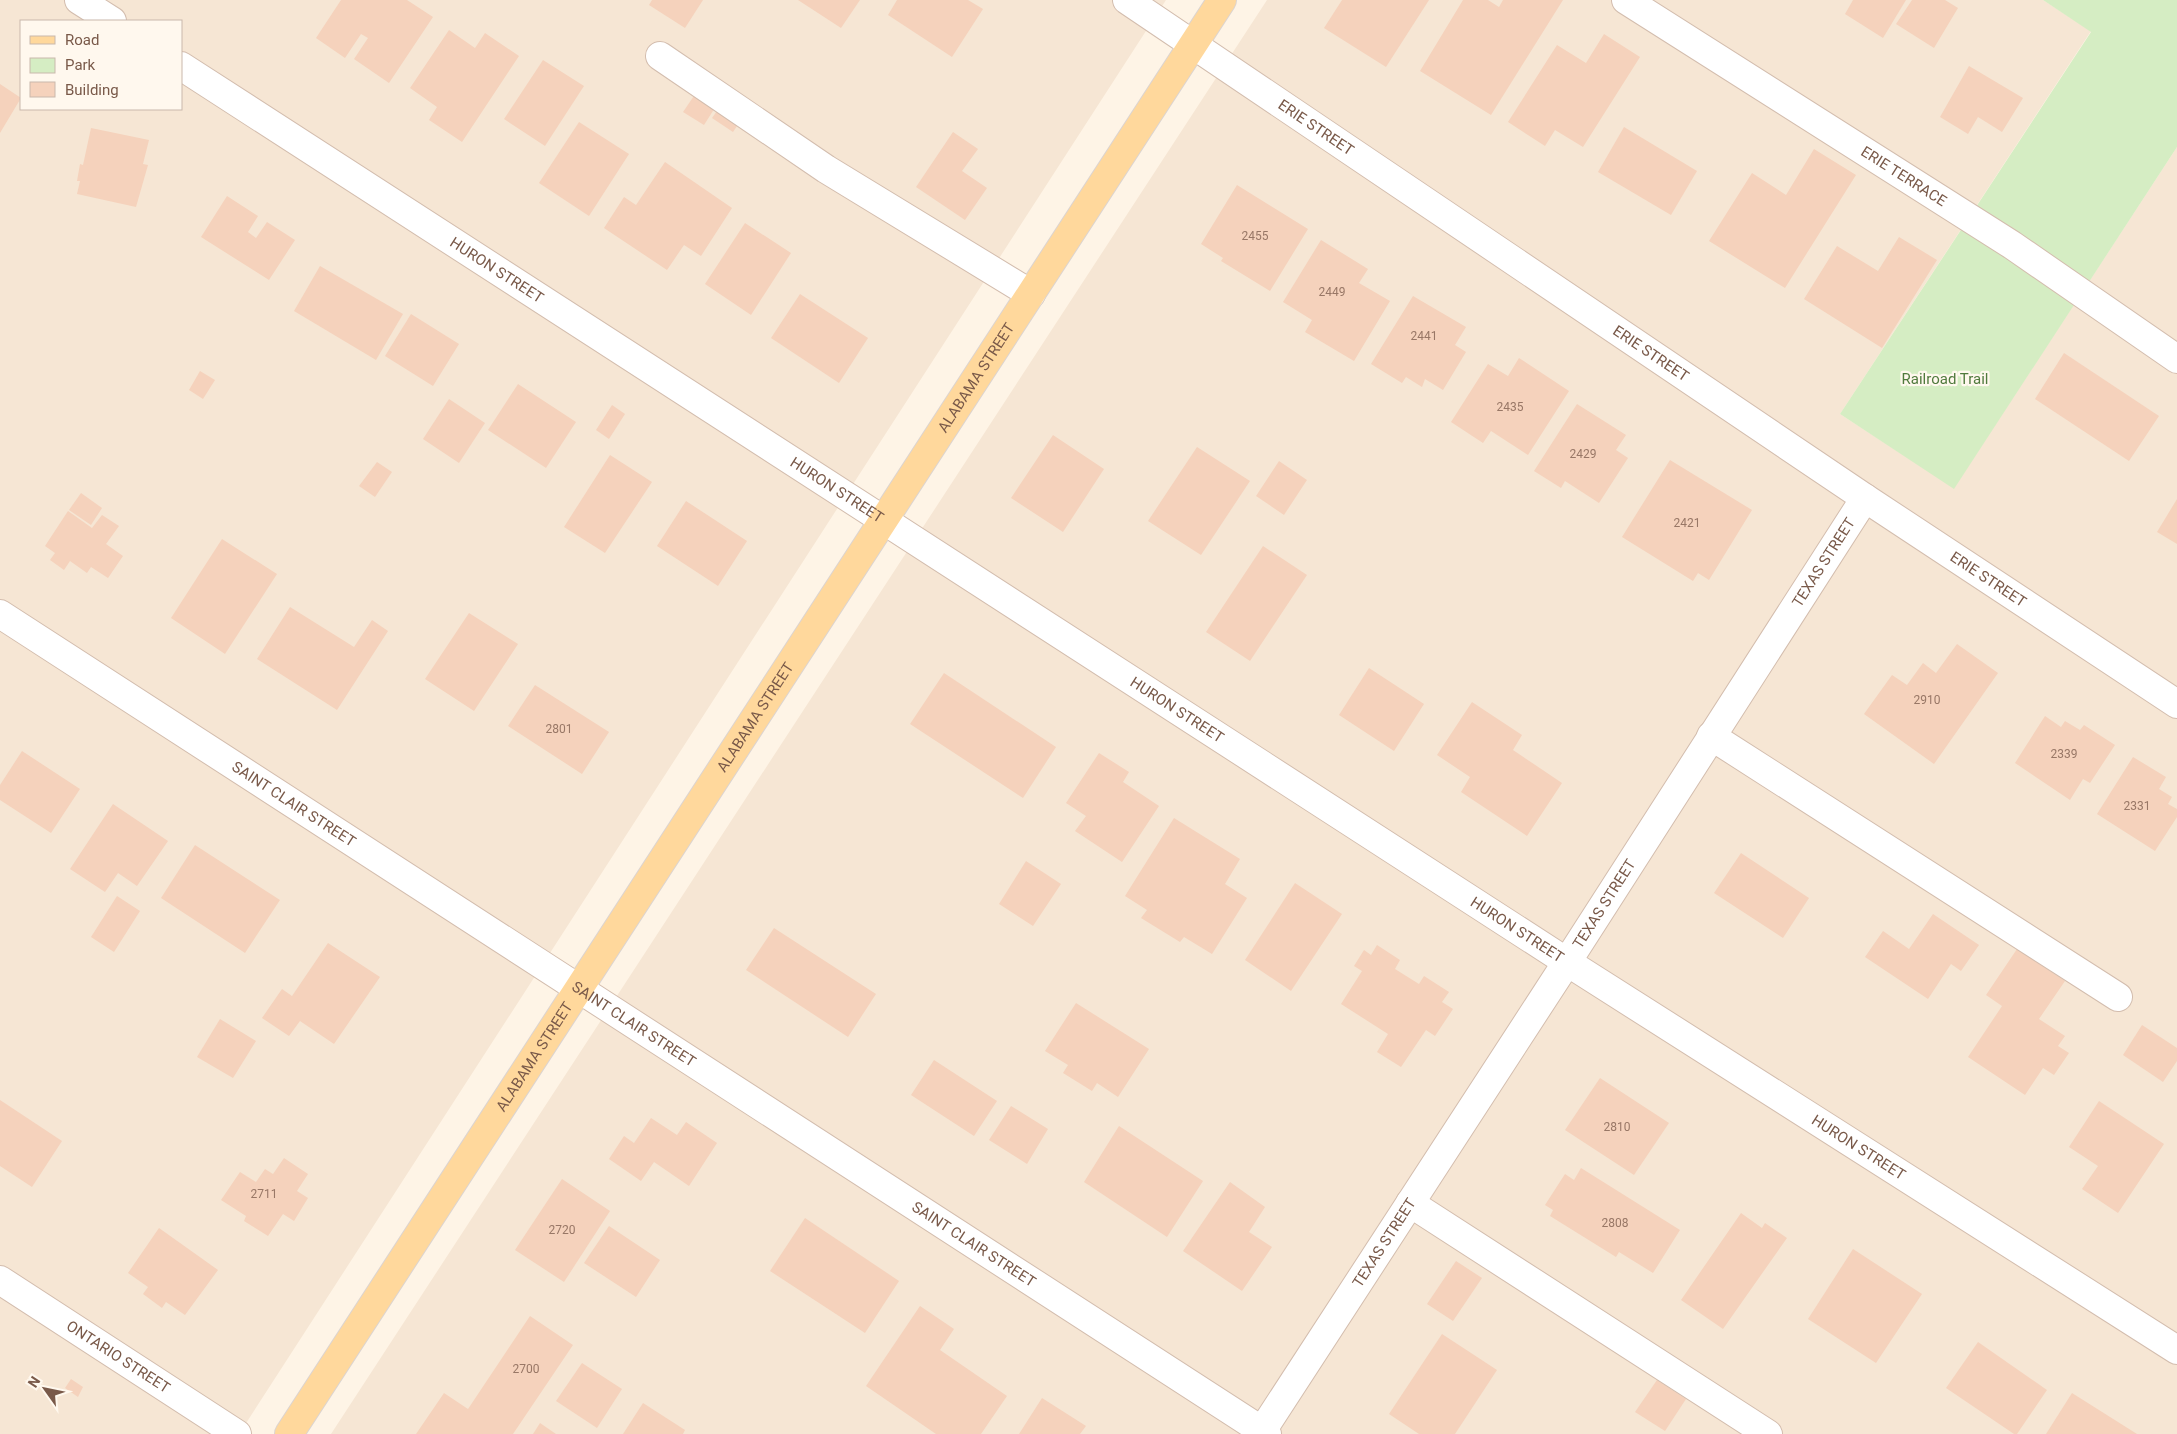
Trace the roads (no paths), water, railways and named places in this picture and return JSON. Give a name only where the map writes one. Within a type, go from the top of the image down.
[{"type":"main road","name":"ALABAMA STREET","points":[[289,1434],[1222,0]]},
{"type":"street","points":[[79,0],[110,20]]},
{"type":"street","name":"ERIE STREET","points":[[1127,0],[1194,43],[1865,498],[2177,704]]},
{"type":"street","name":"ERIE TERRACE","points":[[1626,0],[2012,245],[2177,359]]},
{"type":"street","points":[[660,56],[826,169],[1031,294]]},
{"type":"street","name":"HURON STREET","points":[[182,67],[1567,962],[2177,1350]]},
{"type":"street","name":"TEXAS STREET","points":[[1263,1433],[1865,498]]},
{"type":"street","name":"SAINT CLAIR STREET","points":[[0,614],[1263,1433]]},
{"type":"street","points":[[1711,736],[2118,997]]},
{"type":"street","points":[[1410,1203],[1768,1434]]},
{"type":"street","name":"ONTARIO STREET","points":[[0,1280],[237,1434]]},
{"type":"park label","name":"Railroad Trail","points":[[1945,379]]}]
